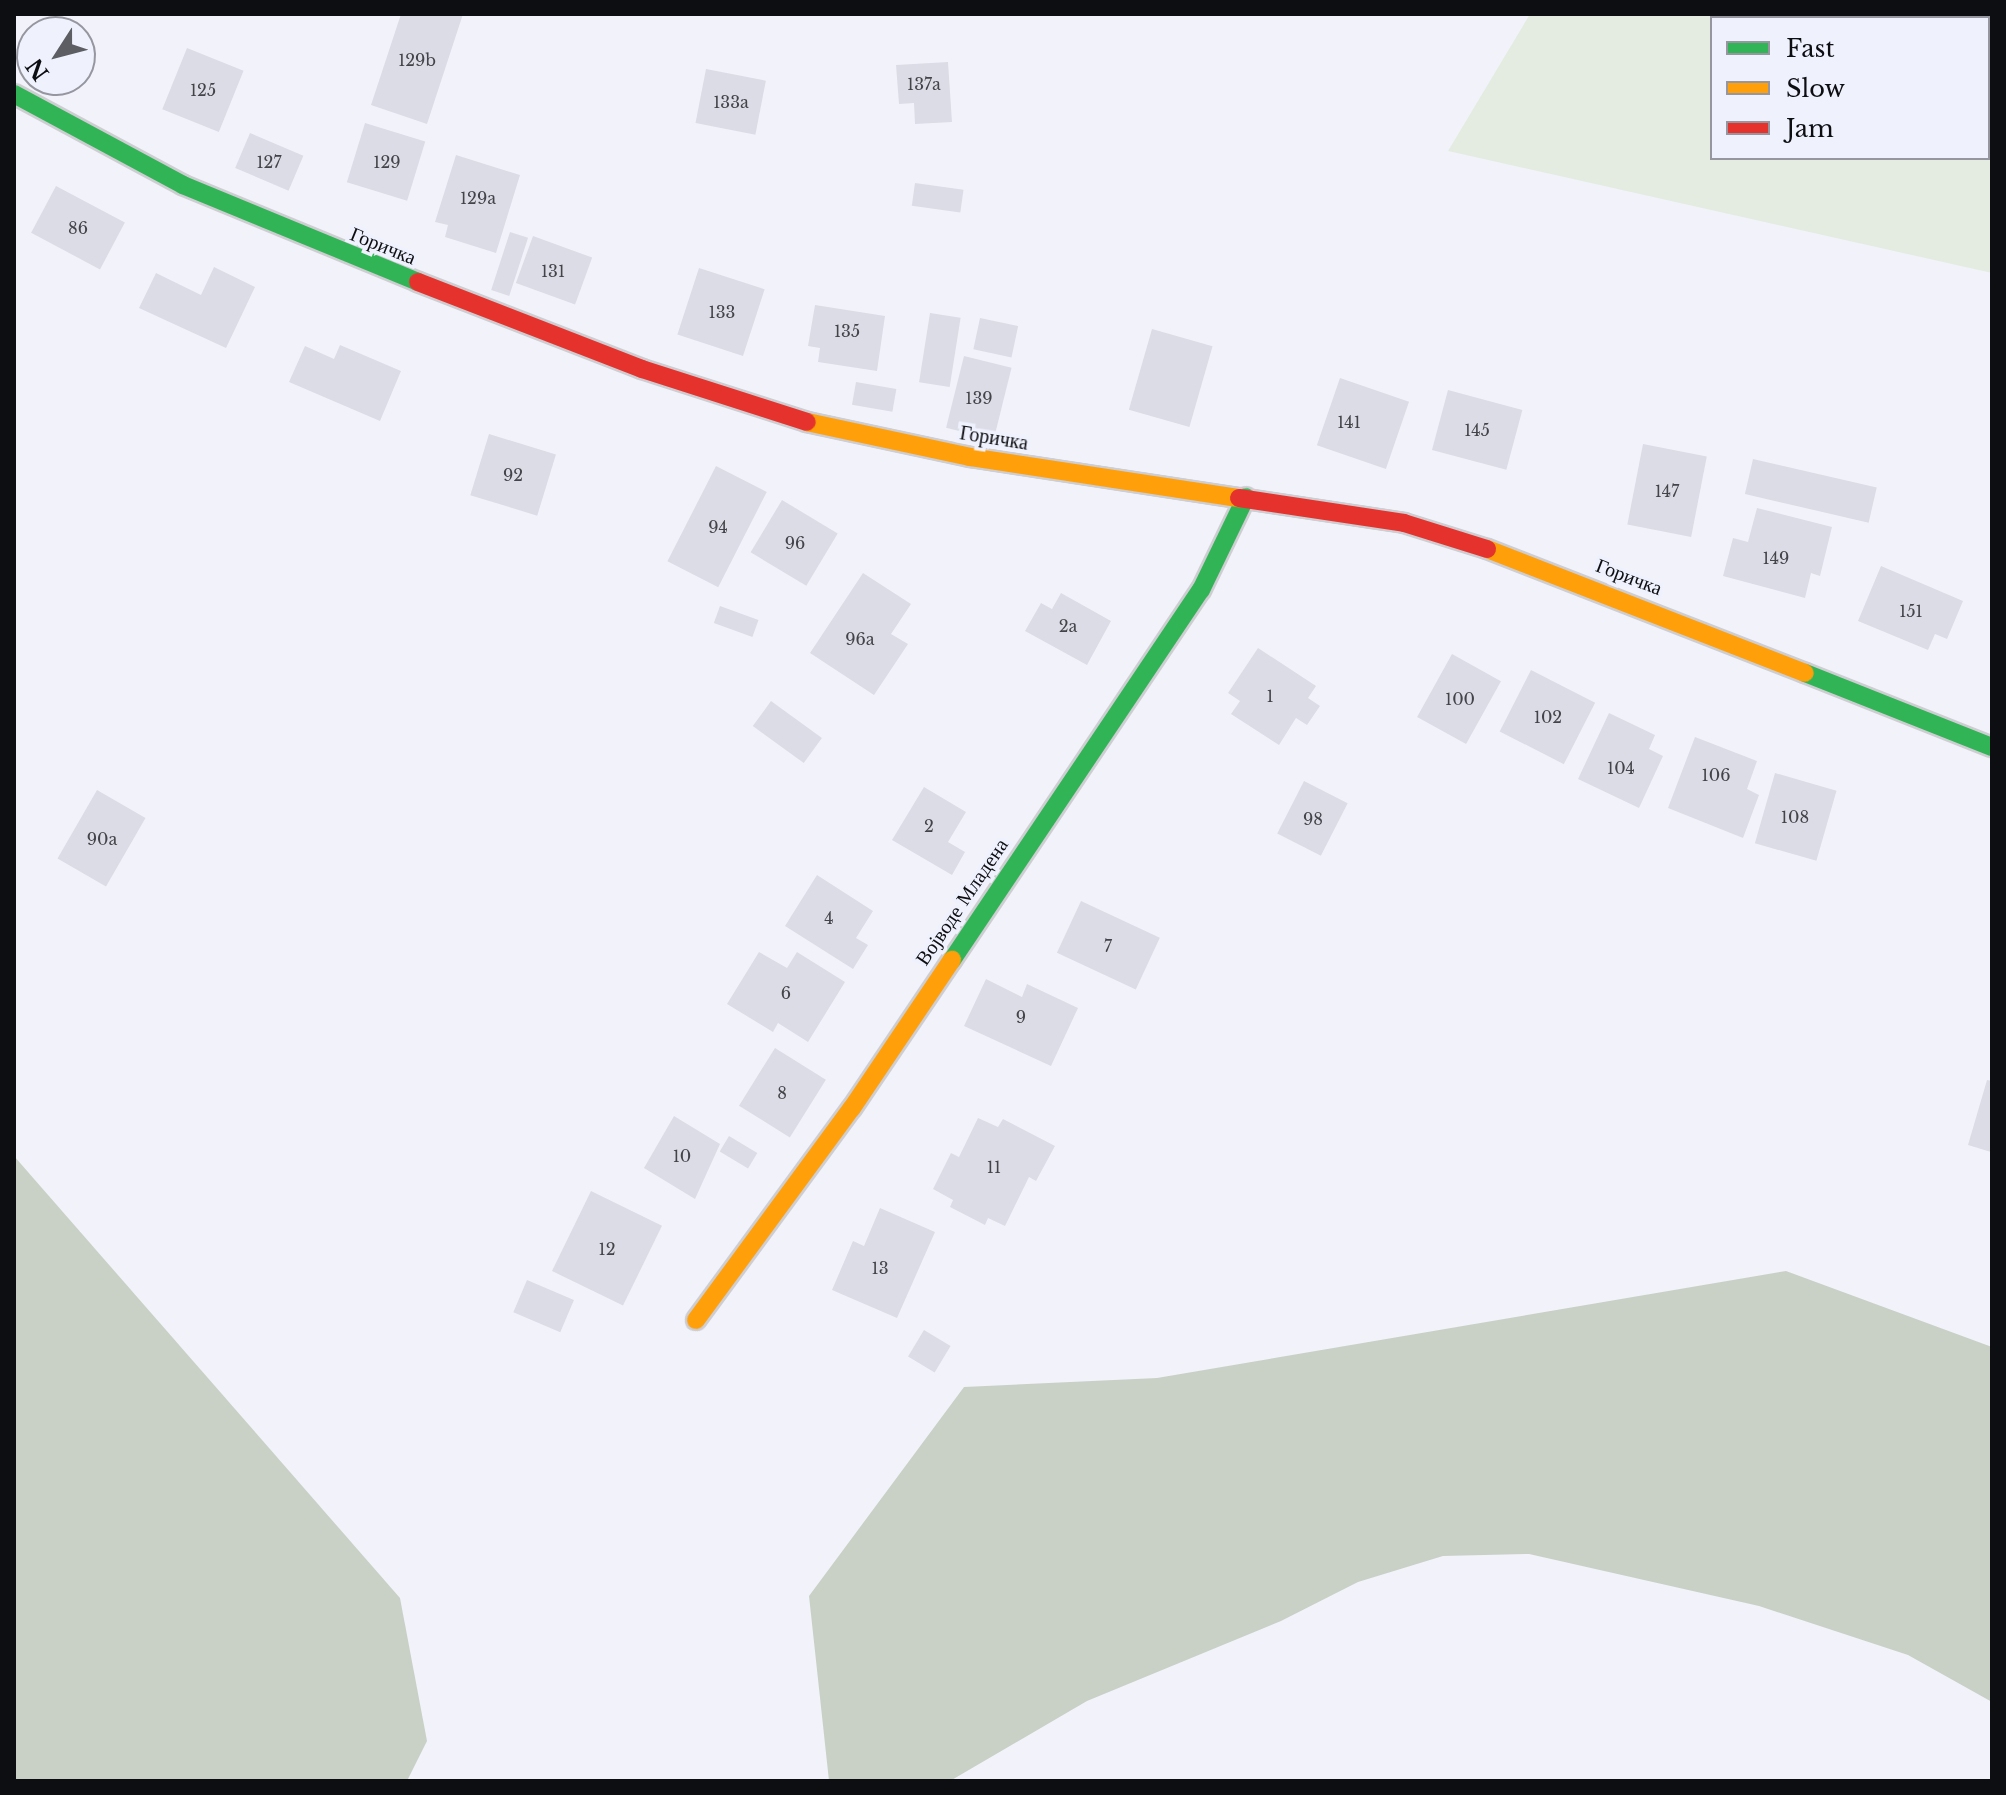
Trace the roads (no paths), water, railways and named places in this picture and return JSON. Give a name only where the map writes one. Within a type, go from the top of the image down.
[{"type":"street","name":"Горичка","points":[[14,94],[183,185],[295,234],[642,369],[777,415],[970,457],[1404,523],[1525,561],[1992,747]]},
{"type":"street","name":"Војводе Младена","points":[[696,1320],[852,1108],[1201,590],[1246,497]]}]
